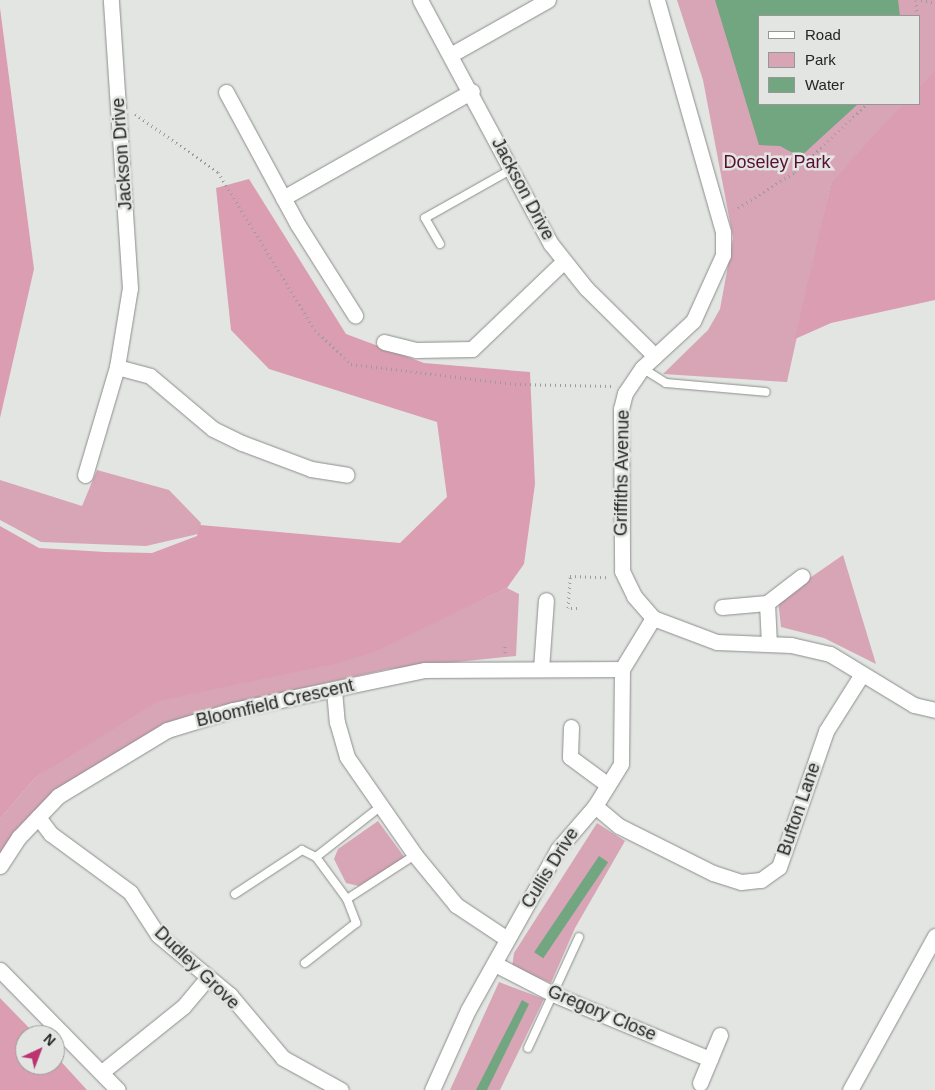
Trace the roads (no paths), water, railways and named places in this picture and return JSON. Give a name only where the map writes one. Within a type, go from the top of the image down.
[{"type":"street","name":"Jackson Drive","points":[[85,475],[117,367],[130,288],[114,0]]},
{"type":"street","name":"Jackson Drive","points":[[420,0],[452,54],[563,262],[655,356]]},
{"type":"street","points":[[452,54],[548,0]]},
{"type":"street","name":"Griffiths Avenue","points":[[657,0],[723,232],[724,255],[692,321],[642,368],[629,384],[621,409],[622,571],[634,596],[653,618],[717,642],[769,644],[830,654],[914,705],[935,710]]},
{"type":"street","points":[[283,198],[472,91]]},
{"type":"street","points":[[226,92],[283,198],[354,315]]},
{"type":"street","points":[[384,342],[416,350],[472,349],[563,262]]},
{"type":"street","points":[[117,367],[150,376],[213,429],[242,443],[312,469],[346,475]]},
{"type":"street","points":[[722,607],[767,603],[802,576]]},
{"type":"street","points":[[541,669],[546,600]]},
{"type":"street","points":[[767,603],[769,644]]},
{"type":"street","points":[[622,669],[653,618]]},
{"type":"street","name":"Bloomfield Crescent","points":[[0,866],[38,817],[58,796],[167,730],[232,710],[425,670],[622,669]]},
{"type":"street","name":"Cullis Drive","points":[[432,1090],[468,1010],[558,849],[595,806],[620,764],[622,669]]},
{"type":"street","name":"Bufton Lane","points":[[595,806],[619,826],[713,873],[741,882],[761,880],[779,866],[826,731],[862,674]]},
{"type":"street","points":[[334,690],[337,722],[347,757],[415,855],[456,905],[507,939]]},
{"type":"street","points":[[571,728],[570,757],[608,785]]},
{"type":"street","name":"Dudley Grove","points":[[38,817],[52,834],[130,892],[158,935],[230,995],[283,1058],[340,1090]]},
{"type":"street","points":[[850,1090],[935,936]]},
{"type":"street","name":"Gregory Close","points":[[495,964],[553,994],[710,1059]]},
{"type":"street","points":[[0,970],[103,1071],[118,1090]]},
{"type":"street","points":[[103,1071],[183,1007],[208,977]]},
{"type":"street","points":[[700,1083],[720,1035]]},
{"type":"lane","points":[[440,244],[425,218],[512,169]]},
{"type":"lane","points":[[642,368],[666,383],[766,392]]},
{"type":"lane","points":[[316,857],[382,806]]},
{"type":"lane","points":[[235,894],[302,850],[316,857],[347,899],[356,923],[305,963]]},
{"type":"lane","points":[[347,899],[415,855]]},
{"type":"lane","points":[[528,1048],[579,937]]},
{"type":"water","points":[[715,0],[898,0],[900,15],[758,15],[758,105],[857,105],[800,157],[780,146],[759,145]]},
{"type":"water","points":[[599,856],[608,862],[543,958],[534,952]]},
{"type":"water","points":[[522,1000],[529,1004],[487,1090],[476,1090]]},
{"type":"park label","name":"Doseley Park","points":[[777,162]]}]
